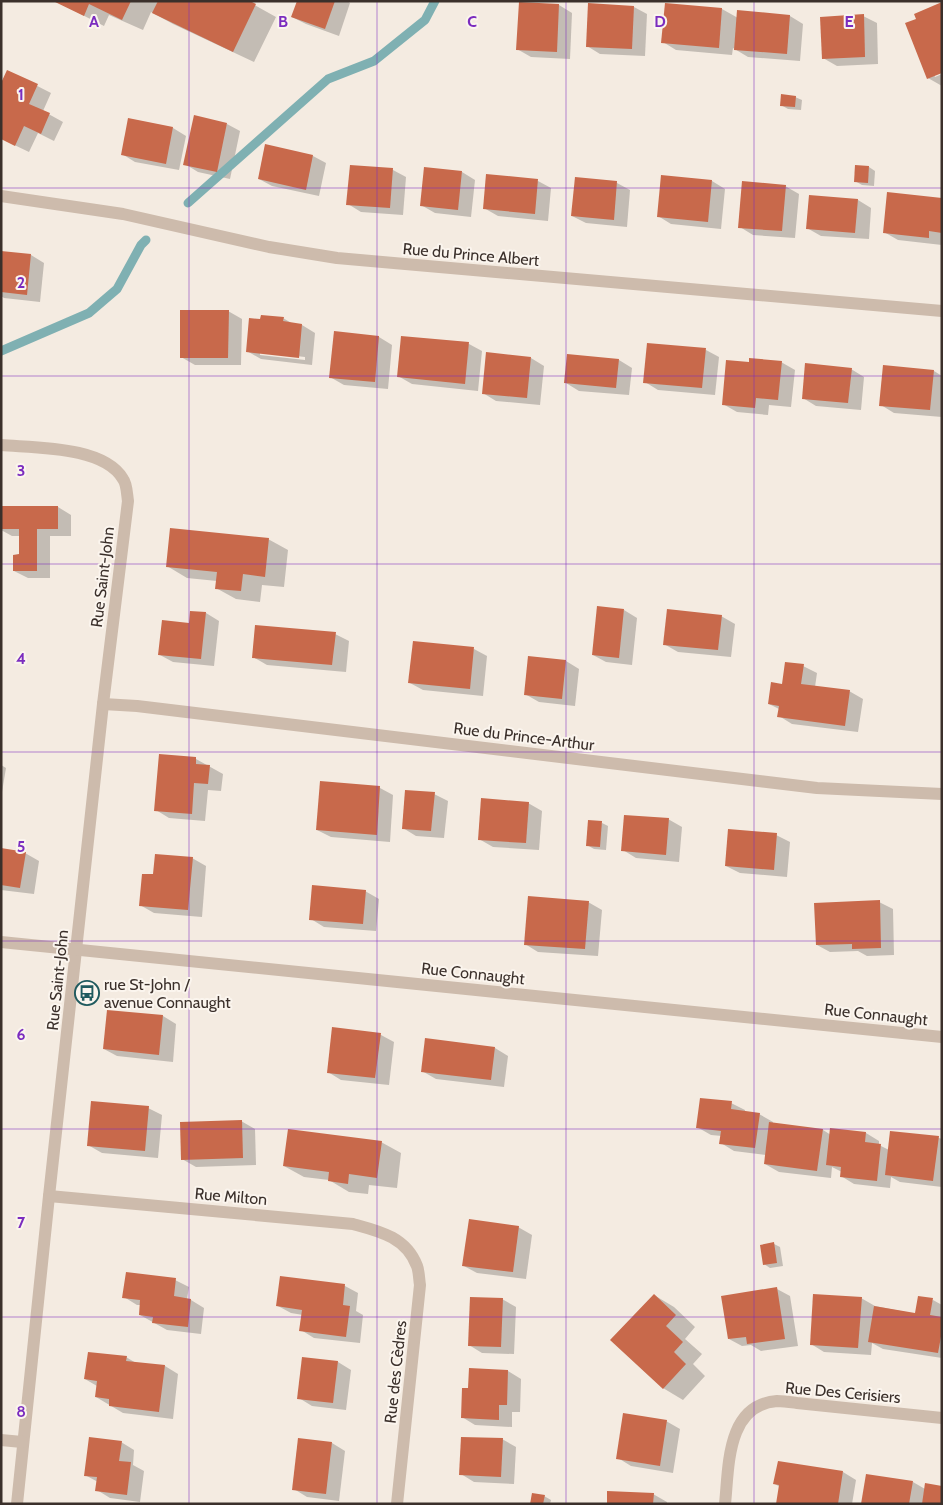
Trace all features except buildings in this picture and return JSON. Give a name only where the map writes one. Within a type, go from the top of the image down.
[{"type":"street","name":"Rue du Prince Albert","points":[[1,196],[123,214],[269,247],[337,258],[942,311]]},
{"type":"street","name":"Rue Saint-John","points":[[1,445],[68,451],[92,456],[111,464],[124,480],[128,501],[103,704],[22,1442],[17,1504]]},
{"type":"street","name":"Rue du Prince-Arthur","points":[[103,704],[137,706],[817,788],[942,794]]},
{"type":"street","name":"Rue Connaught","points":[[1,942],[942,1037]]},
{"type":"street","name":"Rue Milton","points":[[49,1196],[353,1224],[381,1231],[406,1246]]},
{"type":"street","name":"Rue des Cèdres","points":[[397,1504],[420,1285],[417,1266],[406,1246]]},
{"type":"street","name":"Rue Des Cerisiers","points":[[725,1504],[732,1446],[737,1429],[747,1415],[769,1403],[778,1401],[942,1418]]},
{"type":"street","points":[[1,1440],[22,1442]]},
{"type":"waterway","points":[[188,203],[328,79],[374,61],[425,20],[435,1]]},
{"type":"waterway","points":[[1,351],[89,313],[117,289],[141,245],[146,240]]},
{"type":"place","name":"rue St-John / avenue Connaught","points":[[87,993]]}]
